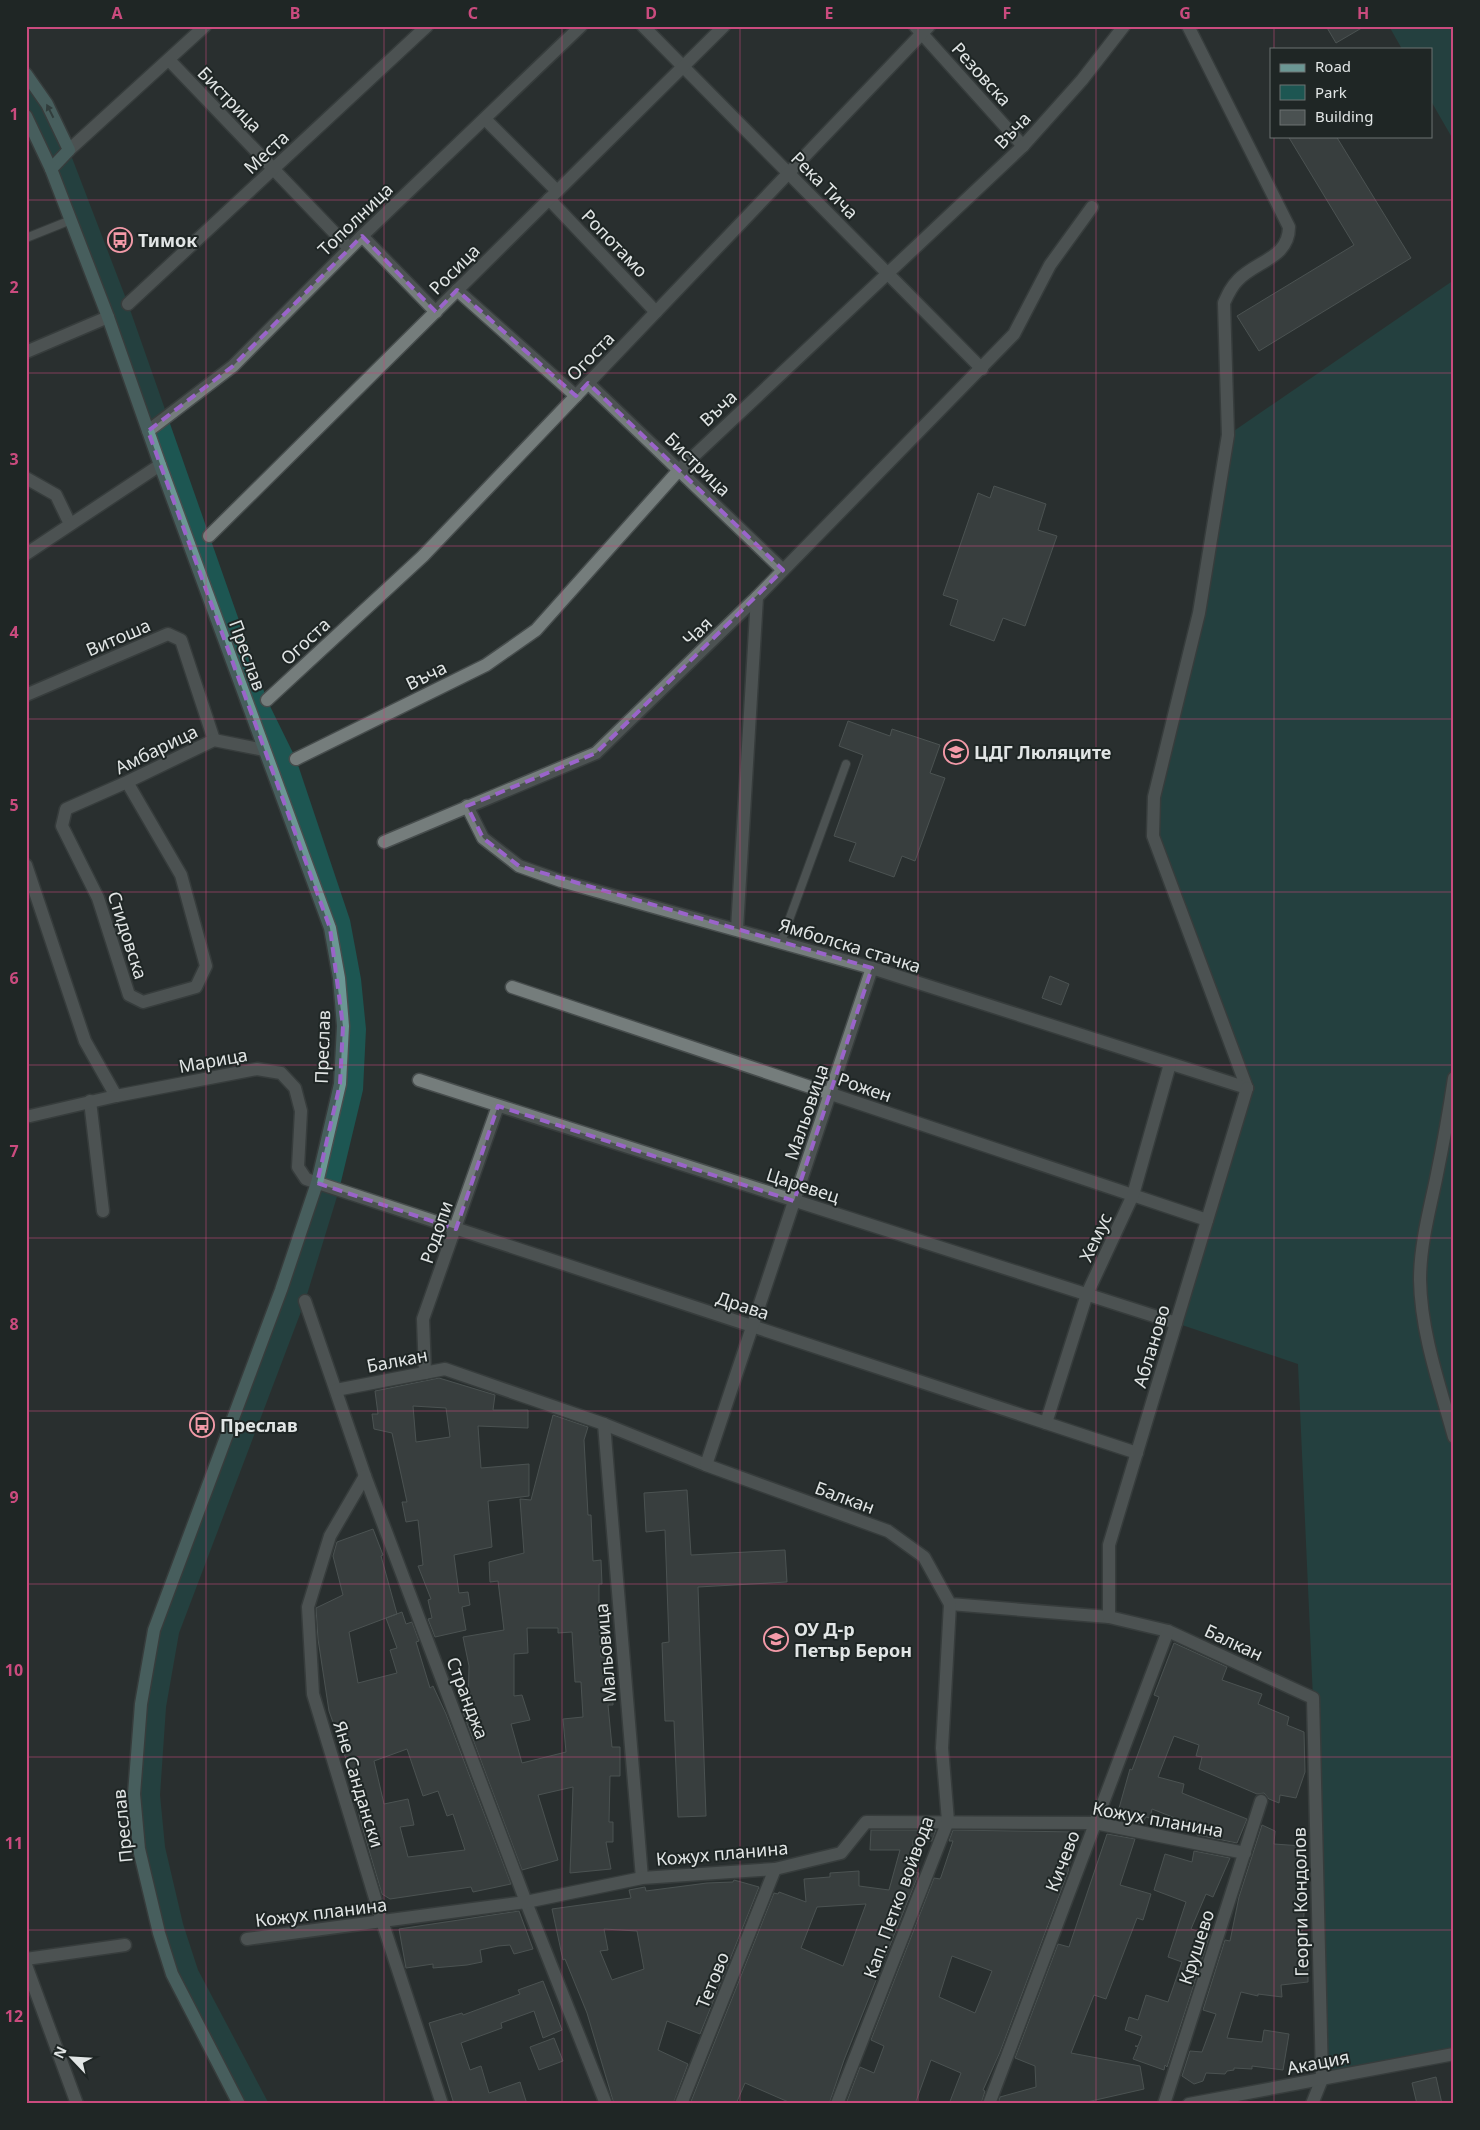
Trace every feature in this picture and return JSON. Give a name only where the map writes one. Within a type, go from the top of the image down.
[{"type":"main road","points":[[26,74],[47,104],[69,150],[51,169]]},
{"type":"main road","name":"Преслав","points":[[26,116],[51,169],[108,317],[330,928],[339,978],[343,1026],[340,1084],[317,1183],[281,1290],[154,1630],[141,1704],[134,1794],[139,1848],[159,1933],[172,1974],[239,2104]]},
{"type":"street","name":"Места","points":[[128,304],[427,26]]},
{"type":"street","name":"Тополница","points":[[148,431],[233,366],[349,248],[581,26]]},
{"type":"street","name":"Река Тича","points":[[644,26],[982,369]]},
{"type":"street","name":"Росица","points":[[209,536],[724,26]]},
{"type":"street","name":"Въча","points":[[296,758],[486,665],[536,630],[679,470],[887,272],[1023,146],[1082,80],[1124,26]]},
{"type":"street","points":[[1188,26],[1289,227],[1289,238],[1285,247],[1238,279],[1229,290],[1224,303],[1228,435],[1199,613],[1154,797],[1152,817],[1153,836],[1247,1088]]},
{"type":"street","points":[[69,150],[169,60],[199,28]]},
{"type":"street","name":"Резовска","points":[[922,29],[1023,146]]},
{"type":"street","name":"Огоста","points":[[267,700],[423,556],[788,173],[922,29]]},
{"type":"street","name":"Бистрица","points":[[169,60],[349,248]]},
{"type":"street","name":"Ропотамо","points":[[485,119],[656,312]]},
{"type":"street","name":"Чая","points":[[384,842],[596,753],[757,597],[982,369],[1014,334],[1050,265],[1092,207]]},
{"type":"street","points":[[362,236],[436,312]]},
{"type":"street","points":[[457,290],[576,396]]},
{"type":"street","points":[[26,352],[108,317]]},
{"type":"street","name":"Бистрица","points":[[588,382],[783,570]]},
{"type":"street","points":[[26,554],[160,464]]},
{"type":"street","points":[[26,478],[56,495],[70,524]]},
{"type":"street","points":[[737,929],[757,597]]},
{"type":"street","name":"Витоша","points":[[26,695],[168,634],[181,640],[214,740]]},
{"type":"street","name":"Амбарица","points":[[66,809],[214,740],[264,750]]},
{"type":"street","name":"Стидовска","points":[[66,809],[62,826],[98,898],[129,995],[143,1002],[196,987],[206,966],[181,874],[127,782]]},
{"type":"street","name":"Ямболска стачка","points":[[467,806],[483,838],[518,866],[561,881],[872,968],[1247,1088]]},
{"type":"street","points":[[26,866],[85,1041],[116,1096]]},
{"type":"street","name":"Мальовица","points":[[706,1466],[872,968]]},
{"type":"street","name":"Рожен","points":[[512,987],[1207,1220]]},
{"type":"street","name":"Хемус","points":[[1046,1423],[1087,1294],[1133,1195],[1170,1064]]},
{"type":"street","name":"Марица","points":[[30,1116],[90,1101],[257,1068],[280,1073],[295,1088],[301,1111],[298,1167],[306,1179],[317,1183]]},
{"type":"street","points":[[1454,1078],[1445,1135],[1423,1241],[1420,1280],[1424,1320],[1432,1358],[1454,1437]]},
{"type":"street","name":"Царевец","points":[[419,1080],[1176,1323]]},
{"type":"street","name":"Абланово","points":[[1109,1616],[1109,1545],[1247,1088]]},
{"type":"street","points":[[90,1101],[103,1211]]},
{"type":"street","name":"Родопи","points":[[426,1373],[423,1319],[498,1106]]},
{"type":"street","name":"Драва","points":[[317,1183],[1136,1453]]},
{"type":"street","name":"Странджа","points":[[305,1301],[365,1476],[526,1902],[606,2104]]},
{"type":"street","name":"Балкан","points":[[336,1390],[445,1369],[604,1424],[706,1466],[888,1531],[924,1557],[950,1604],[1109,1616],[1168,1631],[1313,1698]]},
{"type":"street","name":"Мальовица","points":[[604,1424],[642,1878]]},
{"type":"street","name":"Яне Сандански","points":[[365,1476],[330,1536],[308,1608],[313,1694],[382,1921],[442,2104]]},
{"type":"street","name":"Кап. Петко войвода","points":[[838,2104],[948,1821],[942,1748],[950,1604]]},
{"type":"street","name":"Кичево","points":[[989,2104],[1168,1631]]},
{"type":"street","name":"Георги Кондолов","points":[[1312,2104],[1322,2079],[1313,1698]]},
{"type":"street","name":"Крушево","points":[[1164,2104],[1261,1801]]},
{"type":"street","name":"Кожух планина","points":[[247,1939],[526,1902],[642,1878],[775,1870],[841,1853],[866,1822],[1095,1823],[1245,1853]]},
{"type":"street","name":"Тетово","points":[[681,2104],[775,1870]]},
{"type":"street","points":[[26,1958],[125,1945]]},
{"type":"street","points":[[26,1965],[77,2104]]},
{"type":"street","name":"Акация","points":[[1189,2104],[1454,2054]]},
{"type":"lane","points":[[26,238],[71,220]]},
{"type":"lane","points":[[781,942],[846,764]]},
{"type":"highlighted area","points":[[362,236],[436,312],[457,290],[576,396],[588,383],[783,570],[596,753],[467,806],[483,838],[519,866],[872,968],[794,1201],[498,1106],[456,1229],[317,1183],[340,1084],[343,1026],[330,928],[148,431],[233,366]]},
{"type":"green space","points":[[1389,26],[1454,26],[1454,141],[1432,103],[1432,48],[1401,48]]},
{"type":"green space","points":[[26,74],[69,150],[128,304],[267,700],[296,759],[350,920],[361,979],[366,1029],[363,1090],[339,1190],[305,1301],[179,1633],[166,1707],[160,1795],[165,1847],[183,1924],[198,1970],[269,2104],[239,2104],[159,1933],[134,1794],[154,1630],[281,1290],[340,1084],[343,1026],[330,928],[26,116]]},
{"type":"green space","points":[[1454,280],[1454,2054],[1322,2079],[1313,1698],[1298,1364],[1176,1323],[1247,1088],[1152,817],[1199,613],[1228,435]]},
{"type":"building","points":[[1326,26],[1365,26],[1336,43]]},
{"type":"building","points":[[1289,138],[1337,138],[1411,258],[1259,351],[1237,316],[1354,245]]},
{"type":"building","points":[[994,486],[1046,504],[1038,530],[1057,536],[1025,626],[1003,618],[994,641],[950,625],[958,600],[943,595],[978,493],[990,498]]},
{"type":"building","points":[[848,721],[890,736],[892,729],[940,745],[930,773],[945,778],[915,861],[902,856],[894,877],[849,861],[856,843],[834,836],[863,755],[839,746]]},
{"type":"building","points":[[1050,976],[1069,984],[1061,1005],[1042,998]]},
{"type":"building","points":[[439,1378],[495,1395],[493,1410],[528,1410],[528,1428],[478,1426],[481,1468],[529,1464],[529,1496],[488,1501],[492,1547],[454,1555],[459,1593],[468,1592],[470,1605],[462,1607],[466,1630],[435,1637],[428,1619],[432,1618],[428,1600],[431,1599],[418,1566],[423,1565],[418,1520],[406,1522],[402,1502],[407,1502],[392,1433],[374,1429],[372,1414],[378,1414],[375,1391]],"holes":[[[413,1406],[446,1408],[450,1437],[416,1442]]]},
{"type":"building","points":[[553,1415],[588,1427],[584,1440],[588,1515],[591,1515],[593,1561],[601,1560],[602,1584],[599,1584],[599,1612],[601,1657],[605,1657],[606,1682],[612,1682],[613,1705],[608,1705],[612,1747],[620,1747],[620,1776],[610,1776],[609,1822],[613,1822],[613,1842],[606,1842],[611,1869],[570,1873],[573,1787],[538,1795],[558,1860],[522,1870],[462,1710],[468,1708],[469,1666],[463,1637],[504,1630],[498,1581],[490,1582],[489,1562],[524,1553],[520,1499],[531,1500]],"holes":[[[527,1628],[558,1628],[558,1633],[572,1632],[575,1682],[581,1682],[583,1717],[563,1719],[566,1752],[522,1763],[511,1724],[530,1720],[522,1695],[514,1696],[514,1654],[528,1653]]]},
{"type":"building","points":[[687,1490],[691,1555],[785,1550],[787,1582],[698,1587],[706,1816],[678,1817],[674,1721],[665,1721],[662,1643],[669,1642],[665,1530],[646,1532],[644,1493]]},
{"type":"building","points":[[373,1529],[383,1555],[381,1556],[397,1614],[402,1612],[406,1624],[412,1622],[419,1641],[416,1642],[430,1688],[433,1686],[446,1714],[511,1884],[473,1892],[471,1887],[390,1899],[382,1894],[361,1823],[346,1759],[329,1711],[318,1639],[316,1608],[343,1595],[333,1556],[337,1542]],"holes":[[[386,1618],[397,1648],[390,1650],[397,1673],[358,1683],[349,1632]],[[407,1749],[423,1796],[438,1791],[447,1816],[453,1814],[465,1850],[408,1857],[400,1827],[414,1825],[408,1799],[384,1804],[374,1761]]]},
{"type":"building","points":[[1174,1643],[1227,1667],[1222,1680],[1262,1694],[1258,1704],[1289,1717],[1287,1725],[1304,1732],[1305,1772],[1296,1798],[1280,1795],[1279,1803],[1269,1799],[1264,1793],[1257,1794],[1199,1769],[1202,1757],[1196,1756],[1199,1745],[1174,1736],[1158,1777],[1184,1784],[1182,1793],[1247,1819],[1237,1843],[1197,1835],[1198,1827],[1152,1809],[1150,1818],[1146,1817],[1142,1824],[1116,1819],[1130,1769],[1132,1770],[1159,1697],[1154,1695]]},
{"type":"building","points":[[1262,1825],[1275,1831],[1274,1844],[1302,1846],[1304,1914],[1300,1950],[1308,1951],[1308,1982],[1281,1985],[1282,1997],[1258,1994],[1258,1996],[1241,1992],[1227,2038],[1262,2042],[1264,2030],[1289,2034],[1283,2070],[1252,2066],[1252,2069],[1234,2068],[1234,2070],[1227,2071],[1225,2074],[1206,2073],[1203,2081],[1194,2084],[1182,2076],[1190,2051],[1202,2052],[1216,2014],[1203,2010],[1225,1940],[1230,1941],[1239,1897]]},
{"type":"building","points":[[871,1830],[936,1830],[932,1841],[913,1840],[913,1872],[919,1873],[844,2060],[829,2104],[793,2104],[745,2083],[736,2104],[690,2104],[774,1893],[778,1894],[779,1892],[806,1902],[804,1879],[830,1877],[830,1873],[859,1871],[859,1886],[889,1890],[900,1850],[870,1850]],"holes":[[[866,1904],[843,1966],[801,1948],[817,1907]]]},
{"type":"building","points":[[953,1830],[1076,1832],[1068,1872],[1000,2052],[983,2090],[985,2091],[981,2104],[949,2104],[961,2073],[931,2060],[915,2104],[846,2104],[860,2067],[874,2073],[884,2046],[871,2040],[934,1878],[940,1879],[941,1877],[953,1841],[949,1841]],"holes":[[[952,1956],[992,1971],[975,2013],[939,1997]]]},
{"type":"building","points":[[1107,1834],[1135,1839],[1120,1885],[1151,1894],[1143,1920],[1137,1918],[1106,1999],[1094,1995],[1071,2053],[1140,2066],[1144,2089],[1078,2104],[998,2104],[1000,2097],[1036,2087],[1035,2066],[1015,2058],[1058,1944],[1069,1947]]},
{"type":"building","points":[[1194,1851],[1230,1858],[1213,1897],[1206,1894],[1191,1929],[1210,1935],[1167,2067],[1165,2065],[1164,2070],[1133,2059],[1138,2047],[1135,2046],[1138,2046],[1142,2036],[1125,2030],[1129,2017],[1138,2020],[1146,1995],[1168,2002],[1182,1962],[1168,1957],[1186,1902],[1154,1890],[1165,1854],[1192,1862]]},
{"type":"building","points":[[734,1880],[759,1887],[700,2034],[667,2021],[658,2050],[688,2064],[673,2104],[614,2104],[587,2013],[565,1959],[563,1960],[552,1909],[631,1898],[629,1890],[645,1887],[646,1891],[707,1883],[733,1882]],"holes":[[[604,1929],[637,1931],[644,1969],[612,1980],[600,1951],[608,1950]]]},
{"type":"building","points":[[519,1911],[533,1949],[514,1954],[510,1945],[498,1946],[480,1950],[482,1962],[433,1968],[433,1964],[406,1968],[399,1929]]},
{"type":"building","points":[[543,1981],[562,2030],[543,2038],[534,2011],[501,2023],[502,2028],[461,2043],[470,2070],[481,2066],[489,2093],[520,2082],[527,2104],[454,2104],[429,2023],[462,2013],[463,2015],[520,1994],[518,1990]]},
{"type":"building","points":[[554,2038],[563,2061],[539,2070],[530,2047]]},
{"type":"building","points":[[1436,2077],[1442,2104],[1417,2104],[1412,2083]]},
{"type":"place","name":"Тимок","points":[[120,240]]},
{"type":"place","name":"ЦДГ Люляците","points":[[956,752]]},
{"type":"place","name":"Преслав","points":[[202,1425]]},
{"type":"place","name":"ОУ Д-р Петър Берон","points":[[776,1639]]}]
